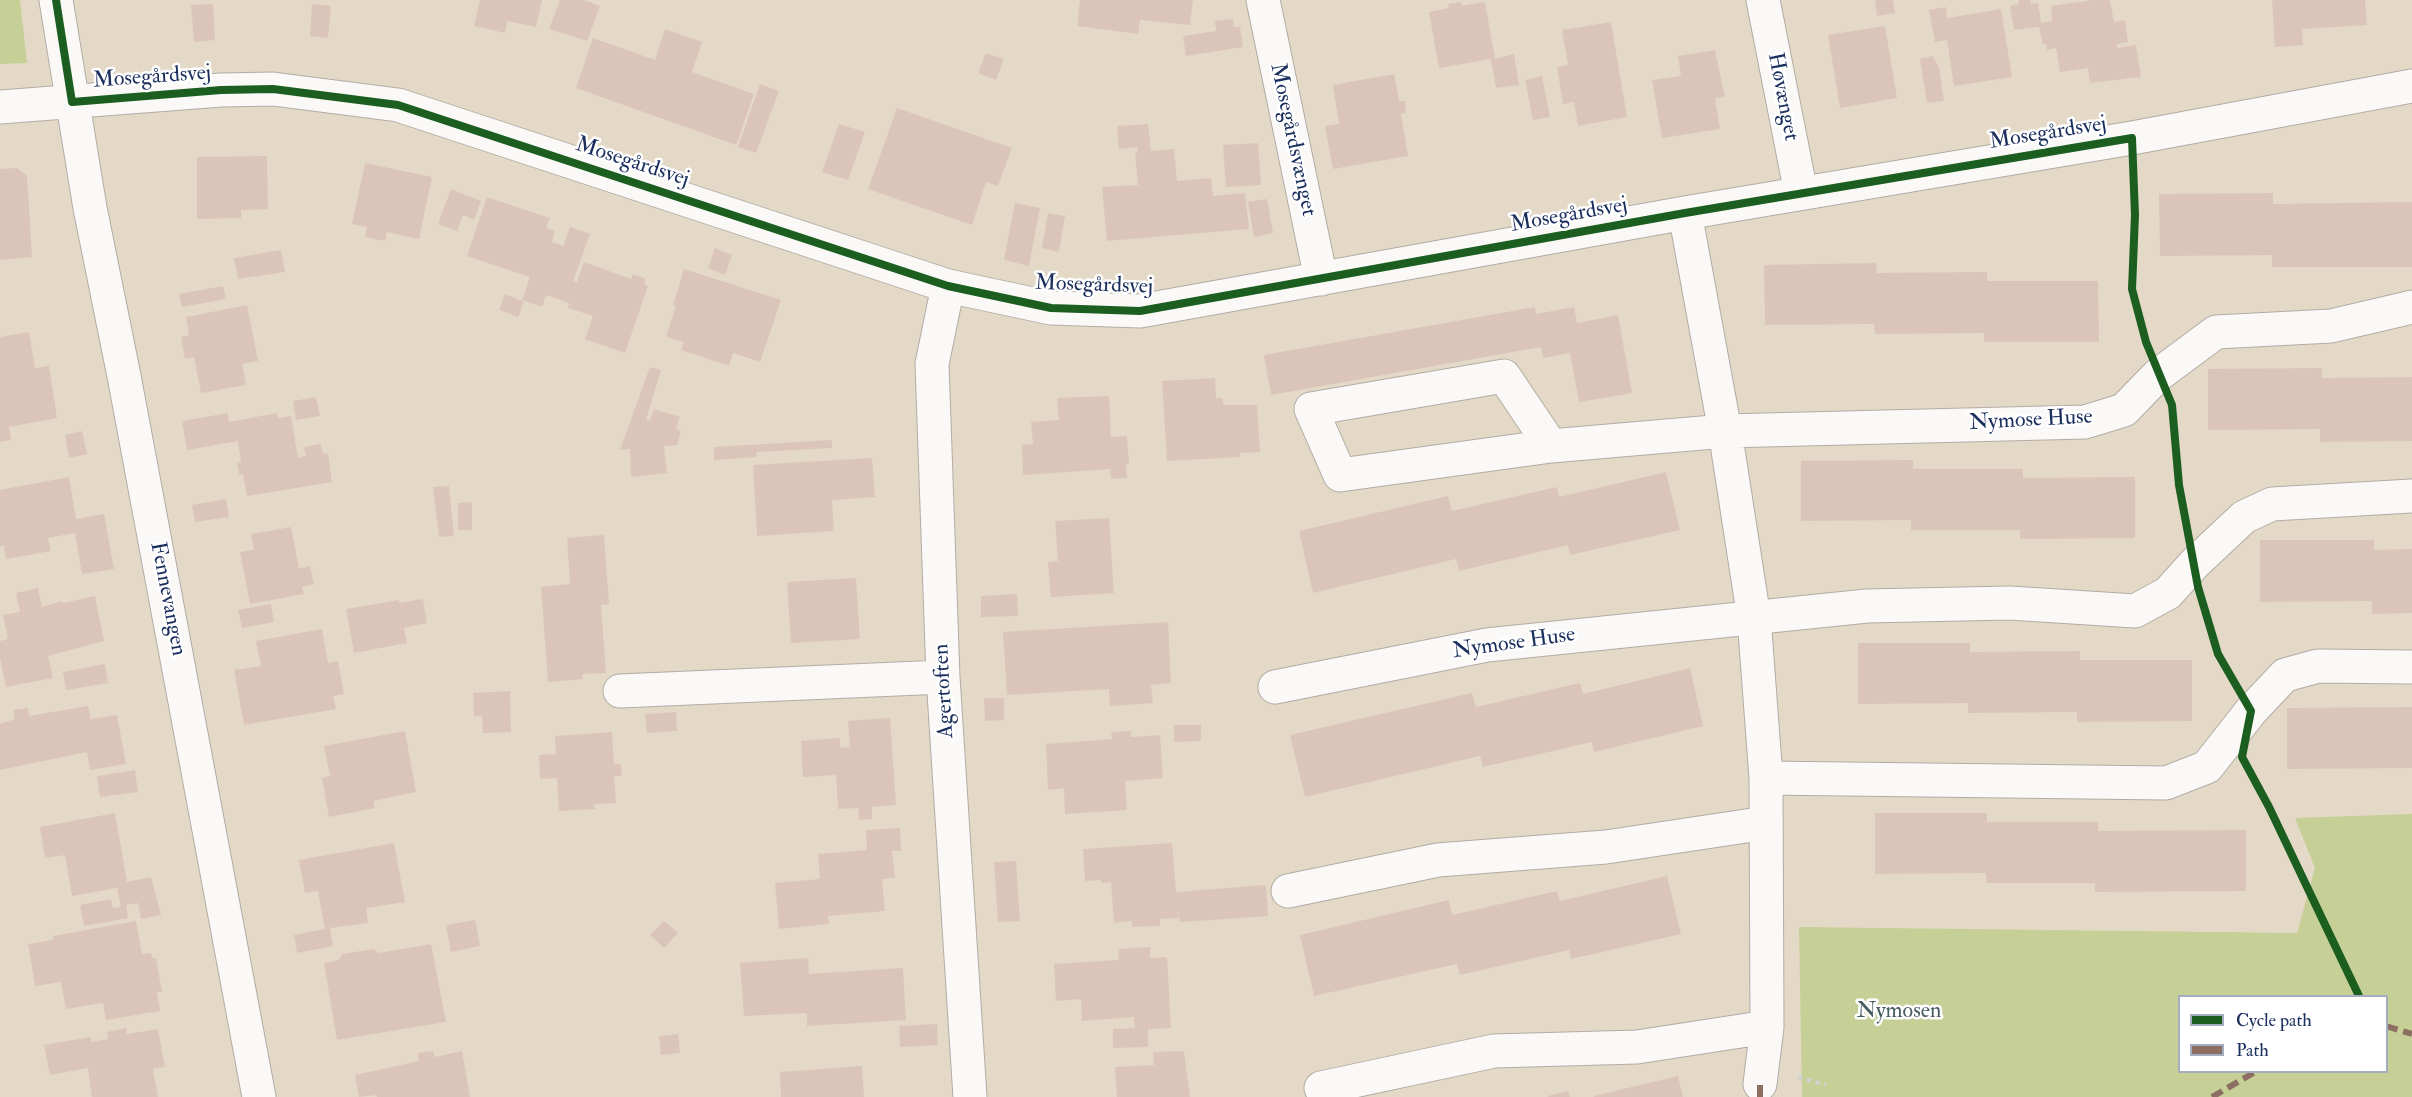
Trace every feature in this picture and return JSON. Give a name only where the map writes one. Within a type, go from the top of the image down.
[{"type":"street","name":"Fennevangen","points":[[56,0],[90,208],[129,399],[259,1097]]},
{"type":"street","name":"Mosegårdsvænget","points":[[1263,0],[1321,279]]},
{"type":"street","name":"Høvænget","points":[[1763,0],[1801,193]]},
{"type":"street","name":"Mosegårdsvej","points":[[0,107],[221,90],[273,89],[398,105],[948,286],[1051,308],[1140,311],[1685,213],[2132,138],[2412,86]]},
{"type":"street","points":[[1685,213],[1725,430],[1754,618],[1766,778],[1767,1027],[1760,1084]]},
{"type":"street","name":"Agertoften","points":[[948,286],[932,364],[943,676],[970,1097]]},
{"type":"street","name":"Nymose Huse","points":[[1551,446],[1504,376],[1311,409],[1340,475],[1551,446],[1725,430],[2085,422],[2124,410],[2158,375],[2216,332],[2331,326],[2412,307]]},
{"type":"street","name":"Nymose Huse","points":[[1275,687],[1488,645],[1867,606],[1998,604],[2135,611],[2168,593],[2195,563],[2244,517],[2272,504],[2412,496]]},
{"type":"street","points":[[1766,778],[2166,783],[2207,767],[2251,711],[2285,675],[2318,666],[2412,667]]},
{"type":"street","points":[[620,691],[943,676]]},
{"type":"street","points":[[1288,891],[1438,860],[1606,847],[1766,823]]},
{"type":"street","points":[[1321,1088],[1494,1051],[1636,1047],[1767,1027]]},
{"type":"green space","points":[[0,0],[20,0],[27,63],[0,64]]},
{"type":"green space","name":"Nymosen","points":[[2412,814],[2412,1097],[1802,1097],[1799,927],[2297,933],[2315,868],[2295,818]]},
{"type":"building","points":[[480,0],[542,0],[536,27],[507,21],[505,33],[474,26]]},
{"type":"building","points":[[560,0],[584,0],[600,6],[587,41],[549,29]]},
{"type":"building","points":[[1080,0],[1193,0],[1190,25],[1140,20],[1138,34],[1077,26]]},
{"type":"building","points":[[1875,0],[1893,0],[1895,13],[1877,16]]},
{"type":"building","points":[[2018,0],[2030,0],[2031,4],[2038,3],[2041,23],[2052,21],[2051,6],[2110,0],[2114,22],[2125,20],[2128,42],[2117,44],[2117,48],[2136,45],[2141,77],[2090,83],[2088,68],[2060,72],[2056,48],[2047,50],[2046,44],[2043,44],[2039,27],[2014,30],[2010,6],[2019,4]]},
{"type":"building","points":[[2272,0],[2365,0],[2367,25],[2302,29],[2303,45],[2275,47]]},
{"type":"building","points":[[1461,2],[1462,6],[1485,2],[1495,59],[1514,54],[1519,85],[1496,88],[1491,59],[1439,68],[1429,12],[1449,8],[1448,4]]},
{"type":"building","points":[[213,4],[215,40],[194,42],[191,5]]},
{"type":"building","points":[[312,4],[331,6],[328,38],[310,36]]},
{"type":"building","points":[[1946,7],[1947,18],[2001,9],[2012,77],[1954,86],[1947,40],[1935,42],[1929,10]]},
{"type":"building","points":[[1233,19],[1234,27],[1240,27],[1243,47],[1186,56],[1183,36],[1216,31],[1215,21]]},
{"type":"building","points":[[1611,22],[1627,117],[1578,126],[1574,102],[1563,104],[1557,67],[1568,65],[1562,30]]},
{"type":"building","points":[[1885,26],[1897,98],[1840,108],[1828,35]]},
{"type":"building","points":[[665,29],[702,42],[692,72],[754,94],[736,145],[576,88],[593,38],[655,60]]},
{"type":"building","points":[[1715,50],[1725,97],[1715,98],[1720,129],[1662,138],[1652,80],[1681,76],[1678,56]]},
{"type":"building","points":[[986,53],[1004,59],[996,80],[978,73]]},
{"type":"building","points":[[1932,56],[1939,67],[1944,101],[1927,103],[1920,59]]},
{"type":"building","points":[[1394,74],[1399,101],[1405,101],[1406,113],[1401,114],[1408,156],[1333,169],[1325,126],[1339,124],[1333,85]]},
{"type":"building","points":[[1542,76],[1550,117],[1533,120],[1525,80]]},
{"type":"building","points":[[760,84],[779,91],[756,153],[738,147]]},
{"type":"building","points":[[897,108],[1012,148],[998,186],[986,182],[972,225],[868,189]]},
{"type":"building","points":[[839,124],[865,132],[848,180],[822,172]]},
{"type":"building","points":[[1148,124],[1151,151],[1174,149],[1177,181],[1211,178],[1213,196],[1245,193],[1249,229],[1107,241],[1102,187],[1138,185],[1135,153],[1138,147],[1119,149],[1117,126]]},
{"type":"building","points":[[1258,143],[1261,185],[1226,187],[1223,145]]},
{"type":"building","points":[[267,156],[268,209],[241,210],[241,218],[197,219],[197,157]]},
{"type":"building","points":[[365,163],[432,177],[419,239],[387,232],[385,241],[365,237],[367,227],[352,224]]},
{"type":"building","points":[[17,168],[27,176],[32,257],[0,260],[0,169]]},
{"type":"building","points":[[451,189],[481,201],[474,220],[463,215],[457,231],[438,224]]},
{"type":"building","points":[[2273,193],[2273,204],[2412,202],[2412,267],[2272,267],[2272,255],[2160,256],[2159,194]]},
{"type":"building","points":[[487,197],[550,218],[546,228],[555,231],[552,242],[563,246],[570,227],[590,234],[573,281],[577,282],[584,262],[631,279],[633,274],[646,279],[644,284],[648,286],[625,353],[585,339],[593,316],[568,308],[569,303],[546,295],[542,307],[522,300],[530,277],[467,256]]},
{"type":"building","points":[[1267,199],[1273,233],[1254,237],[1248,202]]},
{"type":"building","points":[[1015,203],[1040,208],[1029,266],[1004,260]]},
{"type":"building","points":[[1048,213],[1065,216],[1059,252],[1042,248]]},
{"type":"building","points":[[715,248],[732,255],[725,275],[708,268]]},
{"type":"building","points":[[281,250],[285,272],[238,279],[234,258]]},
{"type":"building","points":[[1876,263],[1877,273],[1987,272],[1987,281],[2098,281],[2099,342],[1984,342],[1984,333],[1875,334],[1874,324],[1765,325],[1764,265]]},
{"type":"building","points":[[684,269],[781,300],[760,362],[733,353],[729,366],[681,350],[684,342],[666,337]]},
{"type":"building","points":[[223,286],[226,299],[182,307],[179,294]]},
{"type":"building","points":[[505,294],[524,302],[518,317],[499,310]]},
{"type":"building","points":[[247,305],[258,361],[242,364],[246,385],[201,393],[194,357],[185,359],[181,337],[189,335],[186,317]]},
{"type":"building","points":[[1535,307],[1536,314],[1574,307],[1577,323],[1618,315],[1632,393],[1579,402],[1570,353],[1543,358],[1541,347],[1271,395],[1264,355]]},
{"type":"building","points":[[29,332],[35,368],[49,366],[57,418],[9,427],[11,440],[0,442],[0,337]]},
{"type":"building","points":[[650,367],[661,370],[646,420],[650,421],[654,409],[680,417],[676,429],[681,431],[677,445],[664,446],[667,473],[631,477],[630,449],[620,450]]},
{"type":"building","points":[[2322,368],[2322,378],[2412,377],[2412,441],[2320,442],[2320,429],[2208,430],[2208,369]]},
{"type":"building","points":[[1215,378],[1216,398],[1223,398],[1223,405],[1257,405],[1260,452],[1240,453],[1240,457],[1167,461],[1162,381]]},
{"type":"building","points":[[1109,396],[1111,437],[1127,436],[1129,464],[1126,464],[1127,478],[1111,479],[1110,469],[1023,475],[1022,445],[1033,444],[1031,422],[1059,420],[1057,398]]},
{"type":"building","points":[[316,397],[320,416],[296,420],[293,401]]},
{"type":"building","points":[[228,413],[229,422],[277,413],[278,418],[291,416],[298,458],[306,456],[304,447],[321,444],[323,454],[328,453],[332,482],[247,496],[243,474],[239,475],[237,463],[241,462],[238,441],[187,450],[182,421]]},
{"type":"building","points":[[82,431],[87,454],[69,458],[65,435]]},
{"type":"building","points":[[832,440],[832,448],[756,452],[757,457],[714,460],[714,447]]},
{"type":"building","points":[[872,458],[875,497],[832,500],[834,531],[757,536],[753,465]]},
{"type":"building","points":[[1913,460],[1913,469],[2023,469],[2023,478],[2135,477],[2135,538],[2020,539],[2020,530],[1911,530],[1911,520],[1801,521],[1801,461]]},
{"type":"building","points":[[1666,472],[1680,530],[1570,555],[1568,545],[1459,571],[1456,559],[1313,593],[1299,531],[1448,496],[1452,511],[1557,487],[1559,497]]},
{"type":"building","points":[[69,477],[76,519],[104,514],[114,569],[82,574],[75,533],[48,538],[51,551],[6,559],[4,546],[0,546],[0,490]]},
{"type":"building","points":[[449,486],[454,536],[439,537],[433,487]]},
{"type":"building","points":[[226,499],[229,517],[195,522],[192,505]]},
{"type":"building","points":[[472,502],[472,530],[458,530],[458,503]]},
{"type":"building","points":[[1109,518],[1114,593],[1051,597],[1048,562],[1058,561],[1055,521]]},
{"type":"building","points":[[291,527],[299,568],[310,566],[314,584],[302,587],[304,594],[250,604],[240,552],[254,550],[251,534]]},
{"type":"building","points":[[604,535],[609,604],[601,605],[606,673],[582,674],[583,679],[548,682],[541,587],[570,584],[567,538]]},
{"type":"building","points":[[2260,540],[2374,540],[2374,550],[2412,549],[2412,613],[2372,614],[2372,601],[2260,602]]},
{"type":"building","points":[[856,578],[860,639],[791,643],[787,582]]},
{"type":"building","points":[[38,588],[42,607],[62,601],[63,603],[95,596],[104,641],[48,656],[53,678],[6,687],[0,658],[0,641],[8,639],[3,615],[20,612],[16,593]]},
{"type":"building","points":[[1017,594],[1018,616],[981,617],[981,596]]},
{"type":"building","points":[[423,599],[427,623],[404,628],[407,643],[354,653],[346,609],[399,600],[399,603]]},
{"type":"building","points":[[271,604],[274,622],[242,628],[238,610]]},
{"type":"building","points":[[1168,622],[1171,683],[1151,685],[1153,703],[1110,706],[1109,689],[1007,695],[1003,632]]},
{"type":"building","points":[[322,629],[328,663],[338,661],[344,694],[333,696],[336,709],[244,725],[234,670],[261,666],[256,641]]},
{"type":"building","points":[[1858,643],[1970,643],[1970,652],[2080,651],[2080,660],[2192,660],[2192,721],[2077,722],[2077,712],[1968,713],[1968,703],[1858,704]]},
{"type":"building","points":[[105,664],[108,683],[66,690],[63,672]]},
{"type":"building","points":[[1690,668],[1703,726],[1594,752],[1592,742],[1483,767],[1480,756],[1305,797],[1290,735],[1472,693],[1476,707],[1580,683],[1583,694]]},
{"type":"building","points":[[510,691],[511,732],[483,733],[482,716],[474,716],[473,693]]},
{"type":"building","points":[[984,698],[1004,698],[1004,720],[985,721]]},
{"type":"building","points":[[88,706],[91,719],[117,715],[126,764],[90,770],[87,752],[0,770],[0,724],[15,719],[13,710],[28,708],[29,716]]},
{"type":"building","points":[[2412,707],[2412,768],[2287,769],[2287,708]]},
{"type":"building","points":[[676,712],[677,731],[647,733],[645,714]]},
{"type":"building","points":[[890,718],[896,805],[872,807],[872,819],[859,820],[858,808],[838,809],[836,775],[803,777],[801,741],[840,738],[840,748],[850,747],[848,721]]},
{"type":"building","points":[[1174,725],[1201,725],[1201,741],[1174,742]]},
{"type":"building","points":[[405,731],[416,792],[373,801],[375,808],[329,817],[322,778],[330,776],[324,746]]},
{"type":"building","points":[[1131,731],[1131,737],[1160,735],[1163,778],[1125,781],[1127,810],[1065,814],[1064,788],[1048,790],[1046,744],[1112,739],[1111,732]]},
{"type":"building","points":[[612,732],[614,764],[621,764],[622,776],[614,776],[616,803],[594,804],[595,809],[559,811],[557,778],[540,779],[539,755],[556,754],[555,736]]},
{"type":"building","points":[[135,770],[138,792],[100,797],[97,776]]},
{"type":"building","points":[[115,813],[127,882],[151,877],[161,915],[141,919],[138,903],[126,905],[128,918],[84,926],[80,905],[111,899],[113,908],[121,907],[117,888],[72,896],[65,855],[45,858],[40,827]]},
{"type":"building","points":[[1875,813],[1987,813],[1987,822],[2098,822],[2098,831],[2246,830],[2246,891],[2095,892],[2095,883],[1986,883],[1986,873],[1875,874]]},
{"type":"building","points":[[900,828],[901,851],[892,851],[895,878],[882,879],[885,911],[828,916],[829,924],[779,929],[775,883],[820,879],[818,854],[867,850],[866,830]]},
{"type":"building","points":[[394,843],[405,902],[366,908],[368,923],[330,928],[333,946],[297,953],[294,935],[325,929],[318,891],[305,893],[299,860]]},
{"type":"building","points":[[1172,843],[1176,892],[1266,885],[1268,916],[1180,922],[1177,910],[1178,918],[1160,919],[1160,926],[1132,927],[1132,921],[1114,923],[1111,882],[1085,881],[1083,849]]},
{"type":"building","points":[[1016,861],[1020,921],[998,922],[994,862]]},
{"type":"building","points":[[1667,876],[1681,934],[1571,959],[1569,950],[1460,975],[1457,964],[1314,996],[1300,935],[1449,900],[1452,915],[1557,891],[1560,901]]},
{"type":"building","points":[[475,920],[480,946],[451,952],[446,925]]},
{"type":"building","points":[[136,921],[142,954],[151,953],[152,958],[156,958],[162,992],[157,992],[160,1011],[106,1020],[103,1003],[66,1009],[61,982],[35,986],[28,944],[53,940],[53,936]]},
{"type":"building","points":[[664,921],[678,933],[664,948],[650,935]]},
{"type":"building","points":[[431,944],[446,1022],[337,1040],[324,963],[339,960],[342,954],[374,949],[379,953]]},
{"type":"building","points":[[1150,947],[1150,958],[1167,957],[1171,1028],[1148,1029],[1148,1047],[1113,1048],[1113,1029],[1135,1028],[1134,1017],[1082,1021],[1081,999],[1056,1001],[1054,964],[1119,960],[1118,949]]},
{"type":"building","points":[[808,958],[809,974],[903,968],[906,1020],[807,1026],[807,1013],[744,1016],[740,963]]},
{"type":"building","points":[[937,1024],[938,1045],[900,1047],[899,1026]]},
{"type":"building","points":[[126,1028],[127,1034],[158,1029],[165,1067],[153,1069],[158,1097],[92,1097],[88,1068],[50,1075],[44,1045],[91,1037],[91,1042],[108,1039],[107,1032]]},
{"type":"building","points":[[678,1034],[680,1053],[661,1055],[659,1036]]},
{"type":"building","points":[[433,1051],[435,1057],[462,1051],[470,1097],[377,1097],[377,1095],[359,1097],[355,1075],[419,1061],[418,1053]]},
{"type":"building","points":[[1184,1051],[1190,1097],[1117,1097],[1115,1067],[1154,1065],[1153,1052]]},
{"type":"building","points":[[862,1066],[864,1097],[781,1097],[780,1072]]},
{"type":"building","points":[[1678,1076],[1683,1097],[1594,1097],[1594,1096]]},
{"type":"building","points":[[1568,1091],[1570,1097],[1548,1097],[1548,1096]]},
{"type":"marked path","points":[[2388,1027],[2412,1034]]},
{"type":"marked path","points":[[2212,1097],[2253,1073]]},
{"type":"marked path","points":[[1760,1084],[1760,1097]]},
{"type":"cycle path","points":[[56,0],[72,102],[221,90],[273,89],[398,105],[948,286],[1051,308],[1140,311],[1685,213],[2132,138],[2135,215],[2132,289],[2146,342],[2172,405],[2179,485],[2198,587],[2218,654],[2251,711],[2242,757],[2269,807],[2359,995]]}]
